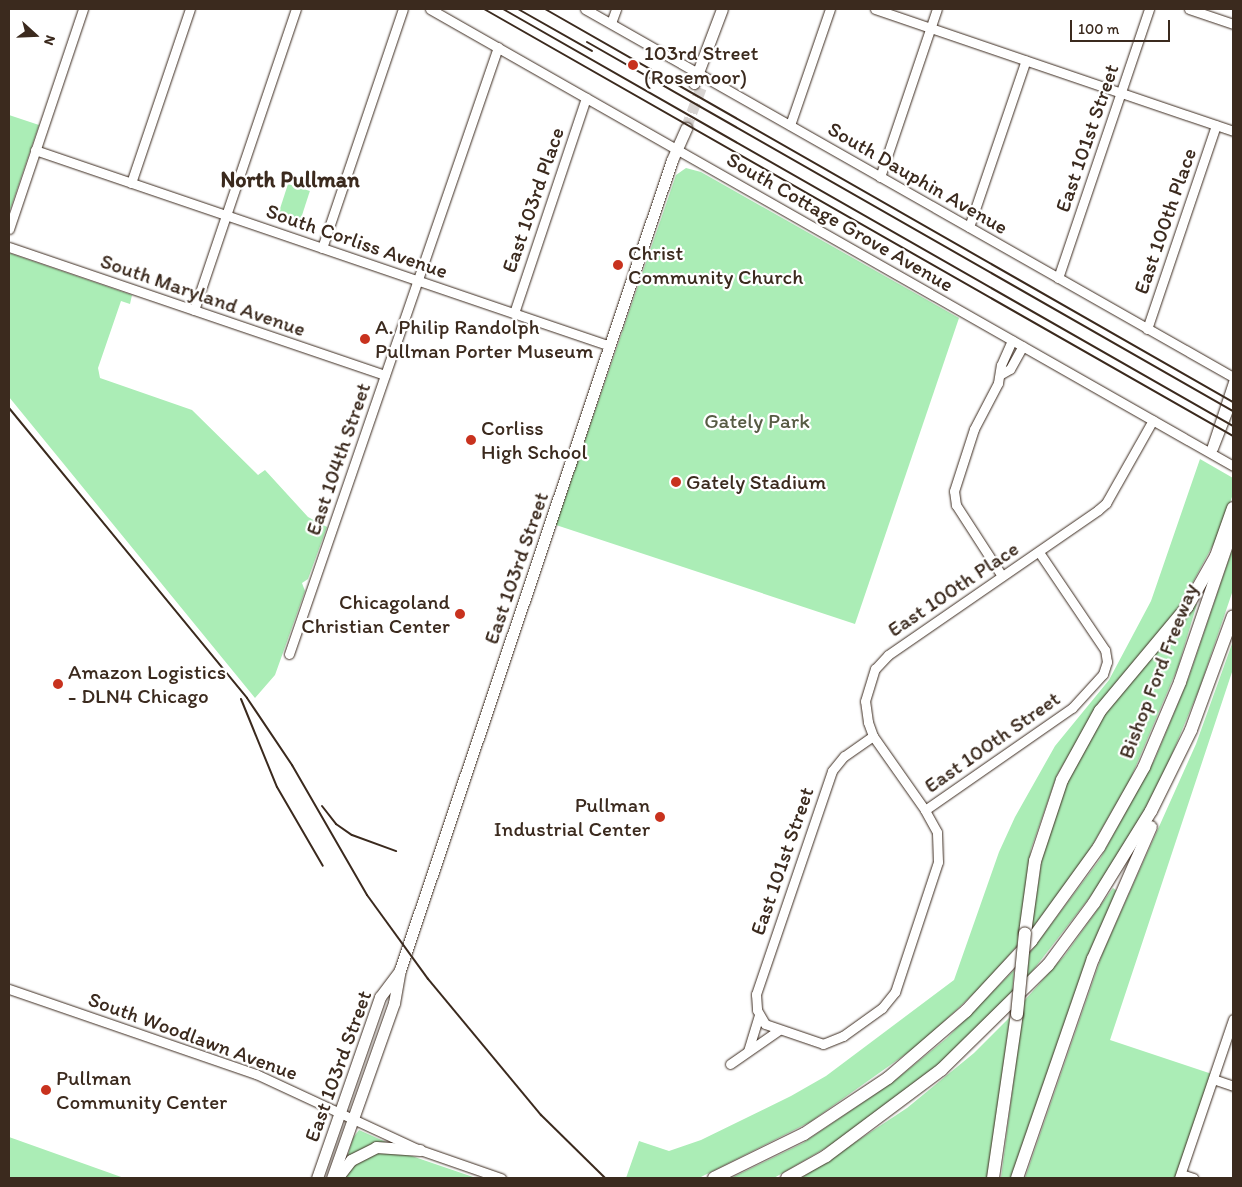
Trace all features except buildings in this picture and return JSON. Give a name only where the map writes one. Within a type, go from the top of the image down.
[{"type":"highway","points":[[993,1178],[1017,1014],[1025,933],[1035,861],[1062,780],[1100,711],[1186,607],[1216,556],[1233,508]]},
{"type":"highway","name":"Bishop Ford Freeway","points":[[714,1178],[804,1134],[888,1078],[966,1012],[1031,941],[1099,847],[1144,766],[1180,682],[1233,527]]},
{"type":"highway","points":[[1017,1178],[1093,960],[1170,788],[1233,616]]},
{"type":"highway","points":[[786,1178],[826,1156],[941,1070],[1048,965],[1130,850],[1191,730]]},
{"type":"main road","points":[[698,82],[722,9]]},
{"type":"main road","name":"East 103rd Street","points":[[332,1178],[394,1003],[400,970],[683,126]]},
{"type":"main road","name":"East 103rd Street","points":[[317,1178],[380,997],[400,970]]},
{"type":"main road","points":[[337,1178],[351,1160],[376,1147],[420,1150]]},
{"type":"street","points":[[9,229],[84,9]]},
{"type":"street","points":[[131,183],[190,9]]},
{"type":"street","points":[[194,310],[296,9]]},
{"type":"street","points":[[322,248],[403,9]]},
{"type":"street","name":"South Cottage Grove Avenue","points":[[430,9],[1233,466]]},
{"type":"street","name":"South Dauphin Avenue","points":[[585,9],[612,23],[698,82],[790,125],[1233,377]]},
{"type":"street","points":[[612,23],[616,9]]},
{"type":"street","points":[[790,125],[830,9]]},
{"type":"street","points":[[875,9],[1233,131]]},
{"type":"street","points":[[880,177],[937,9]]},
{"type":"street","name":"East 101st Street","points":[[1058,278],[1149,9]]},
{"type":"street","points":[[1189,9],[1233,24]]},
{"type":"street","name":"East 104th Street","points":[[289,654],[498,47]]},
{"type":"street","points":[[969,227],[1026,60]]},
{"type":"street","name":"East 103rd Place","points":[[514,313],[586,98]]},
{"type":"street","name":"East 100th Place","points":[[1147,329],[1216,125]]},
{"type":"street","name":"South Corliss Avenue","points":[[35,150],[610,346]]},
{"type":"street","name":"South Maryland Avenue","points":[[9,247],[385,375]]},
{"type":"street","points":[[1002,576],[961,514],[954,491],[974,429],[1001,374],[1001,365],[1012,340]]},
{"type":"street","points":[[1001,374],[1010,369],[1023,346]]},
{"type":"street","points":[[1210,452],[1233,382]]},
{"type":"street","points":[[1210,452],[1219,438],[1233,397]]},
{"type":"street","name":"East 100th Place","points":[[925,810],[873,736],[865,701],[870,679],[882,661],[1106,503],[1153,420]]},
{"type":"street","name":"East 100th Street","points":[[779,1030],[815,1042],[830,1042],[843,1036],[891,999],[938,862],[937,832],[925,810],[1072,708],[1104,674],[1107,662],[1105,650],[1038,552]]},
{"type":"street","name":"East 101st Street","points":[[748,1051],[759,1016],[757,987],[832,771],[844,756],[873,736]]},
{"type":"street","name":"South Woodlawn Avenue","points":[[9,989],[256,1074],[420,1150],[501,1178]]},
{"type":"street","points":[[759,1016],[765,1024],[779,1030]]},
{"type":"street","points":[[1193,1178],[1180,1176],[1233,1019]]},
{"type":"street","points":[[730,1064],[779,1030]]},
{"type":"street","points":[[1213,1080],[1233,1086]]},
{"type":"green space","points":[[9,115],[39,125],[9,213]]},
{"type":"green space","name":"Gately Park","points":[[686,168],[701,172],[959,318],[855,624],[556,525],[676,175]]},
{"type":"green space","points":[[288,184],[310,191],[298,226],[277,219]]},
{"type":"green space","points":[[9,253],[132,295],[130,304],[121,301],[98,368],[100,378],[192,410],[258,475],[265,470],[308,517],[327,527],[308,579],[302,583],[305,591],[275,675],[255,698],[9,397]]},
{"type":"green space","points":[[1200,459],[1233,478],[1233,494],[1220,532],[1180,606],[1094,713],[1057,775],[1031,849],[1017,946],[984,984],[920,1044],[810,1122],[699,1178],[626,1178],[639,1141],[669,1151],[701,1140],[791,1096],[826,1076],[954,980],[999,852],[1015,817],[1055,746],[1109,680],[1151,601]]},
{"type":"green space","points":[[1233,547],[1233,590],[1200,687],[1170,759],[1144,811],[1100,884],[1027,978],[1029,954],[1100,859],[1155,759],[1189,677]]},
{"type":"green space","points":[[1194,604],[1197,604],[1178,667],[1130,780],[1086,856],[1031,930],[1042,858],[1066,784],[1103,717]]},
{"type":"green space","points":[[1233,641],[1233,669],[1110,1040],[1212,1074],[1176,1178],[1025,1178],[1103,952],[1196,744]]},
{"type":"green space","points":[[1113,888],[1117,891],[1012,1178],[1001,1178],[1024,1001],[1065,955]]},
{"type":"green space","points":[[1014,970],[1012,995],[938,1066],[841,1139],[774,1178],[731,1178],[803,1143],[893,1082],[947,1038]]},
{"type":"green space","points":[[1010,1017],[988,1178],[801,1178],[907,1108],[974,1053]]},
{"type":"green space","points":[[359,1130],[386,1142],[347,1158],[353,1138]]},
{"type":"green space","points":[[9,1137],[124,1178],[9,1178]]},
{"type":"green space","points":[[370,1152],[400,1152],[476,1178],[343,1178],[348,1167]]},
{"type":"tunnel","points":[[686,128],[701,88]]},
{"type":"railway","points":[[484,9],[1233,436]]},
{"type":"railway","points":[[503,9],[1233,426]]},
{"type":"railway","points":[[518,9],[592,51]]},
{"type":"railway","points":[[545,9],[1233,402]]},
{"type":"railway","points":[[587,42],[1233,411]]},
{"type":"railway","points":[[9,408],[247,698],[292,765],[367,895],[428,979],[541,1115],[605,1178]]},
{"type":"railway","points":[[241,699],[277,787],[323,866]]},
{"type":"railway","points":[[322,806],[336,824],[352,835],[396,851]]},
{"type":"place","name":"103rd Street (Rosemoor)","points":[[633,65]]},
{"type":"place","name":"Christ Community Church","points":[[618,265]]},
{"type":"place","name":"A. Philip Randolph Pullman Porter Museum","points":[[365,339]]},
{"type":"place","name":"Corliss High School","points":[[471,440]]},
{"type":"place","name":"Gately Stadium","points":[[676,482]]},
{"type":"place","name":"Chicagoland Christian Center","points":[[460,614]]},
{"type":"place","name":"Amazon Logistics - DLN4 Chicago","points":[[58,684]]},
{"type":"place","name":"Pullman Industrial Center","points":[[660,817]]},
{"type":"place","name":"Pullman Community Center","points":[[46,1090]]},
{"type":"district","name":"North Pullman","points":[[290,180]]}]
